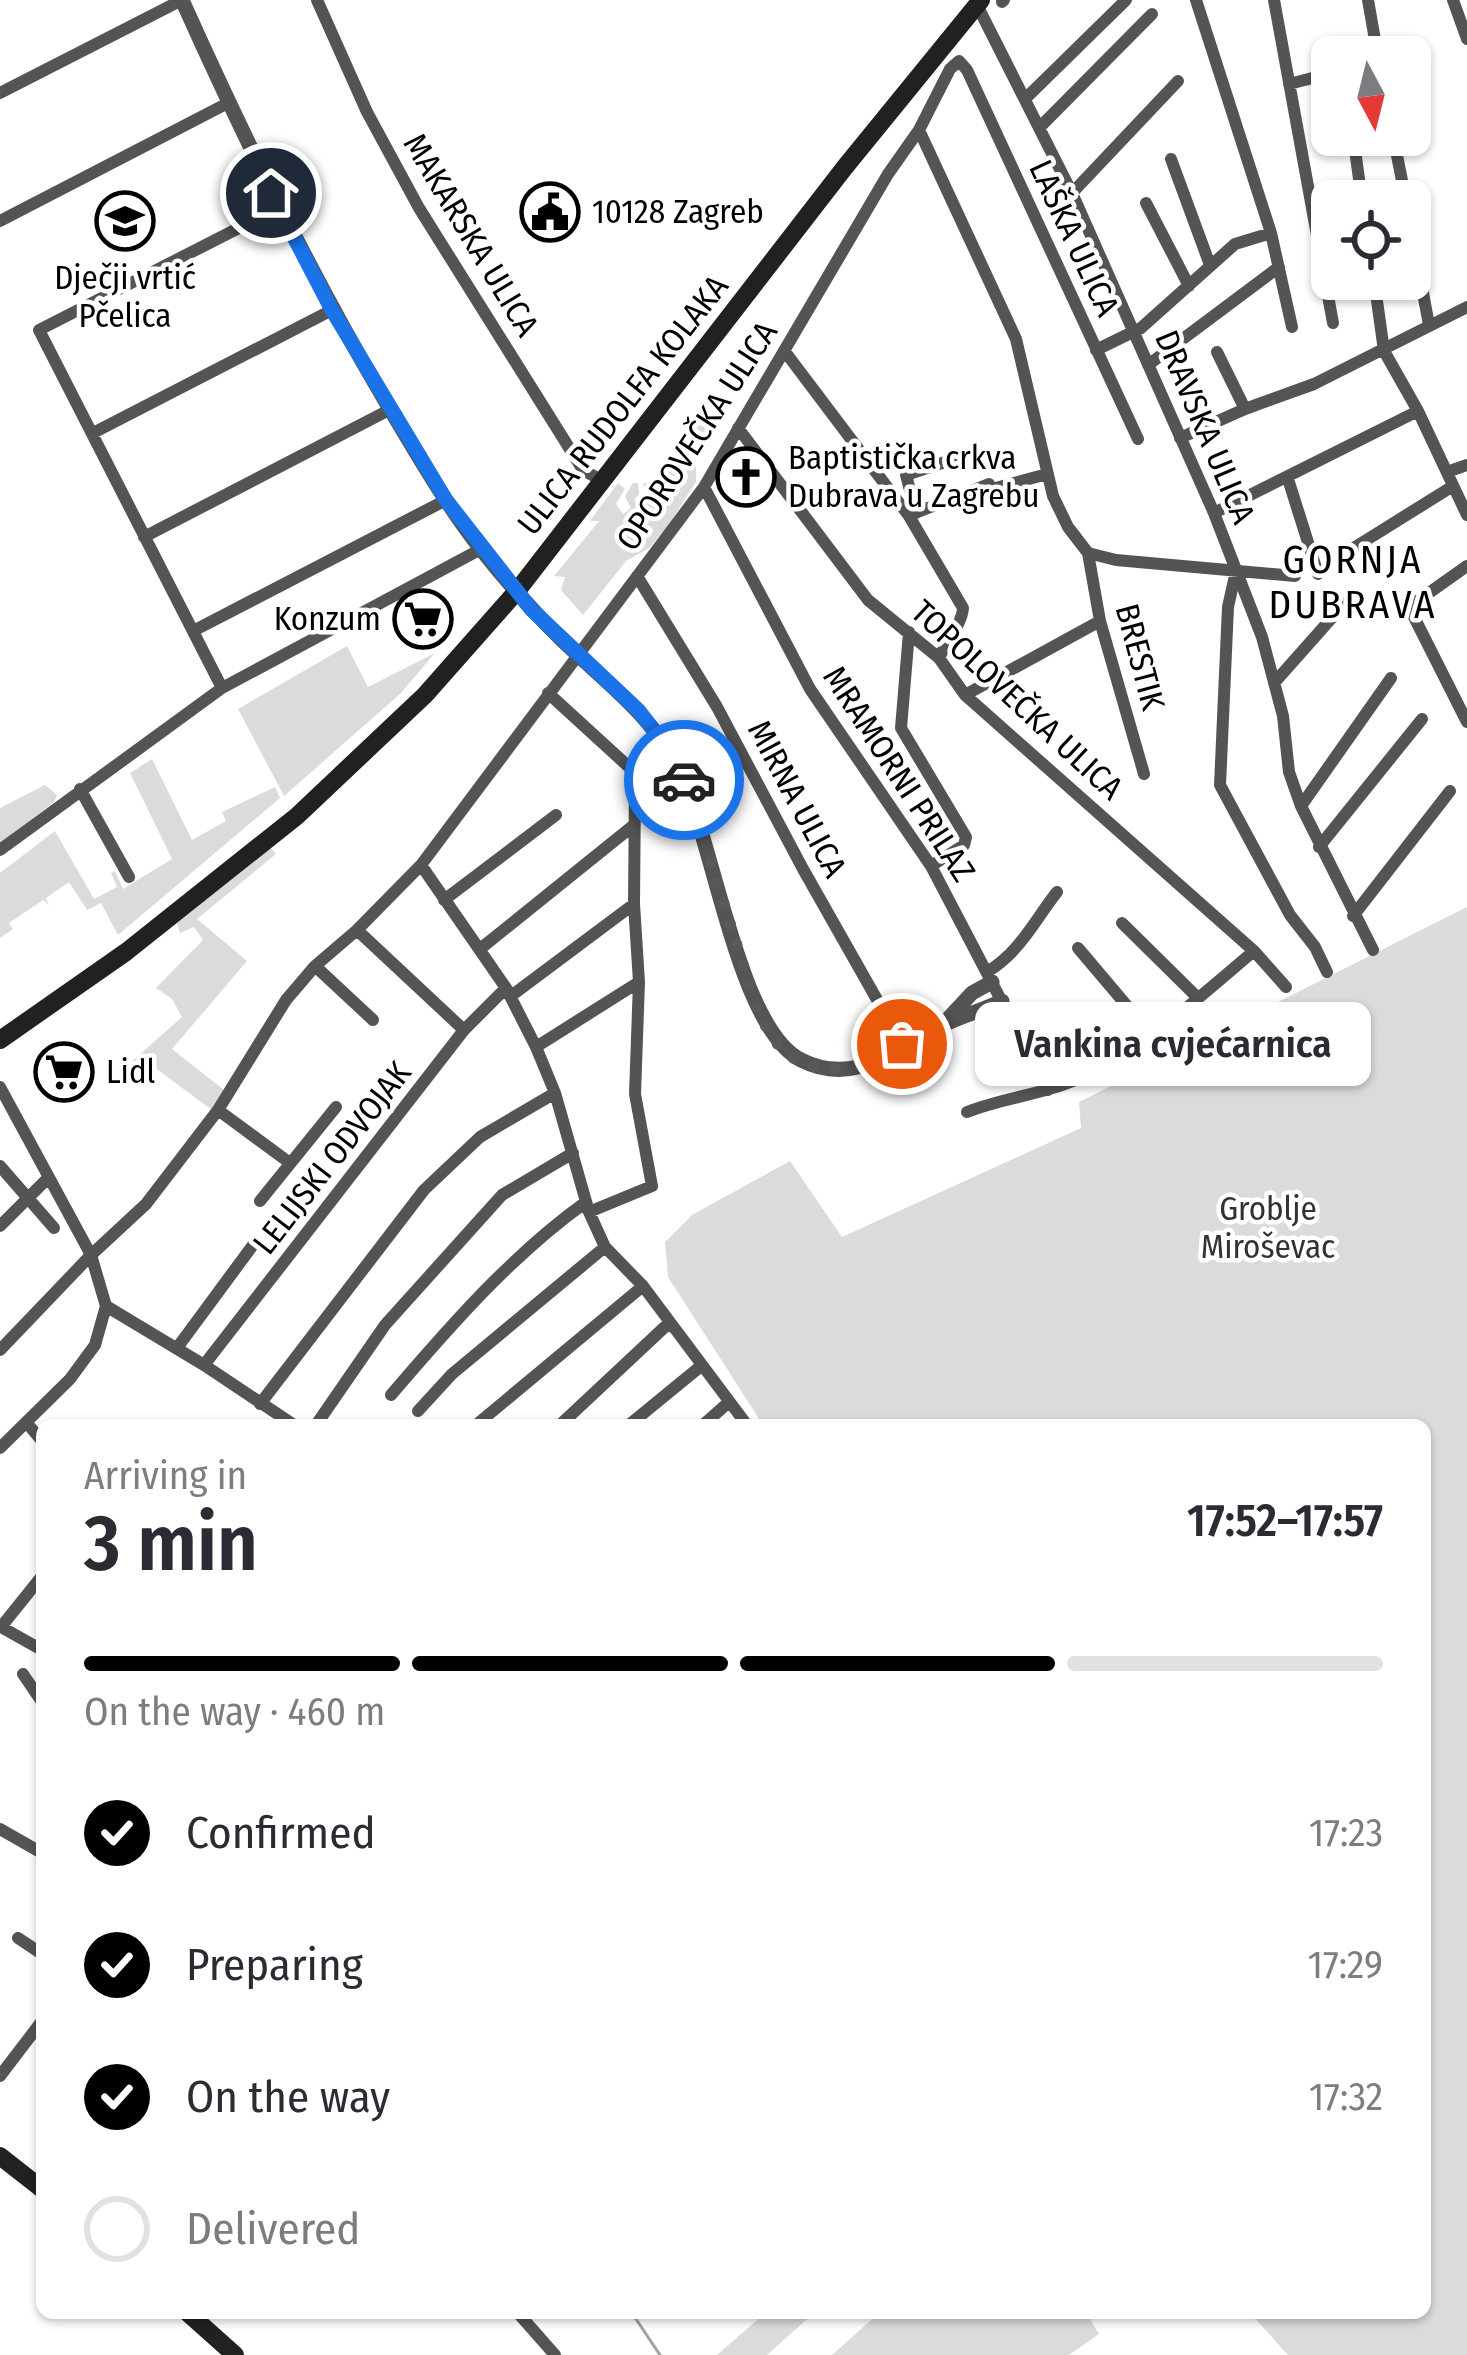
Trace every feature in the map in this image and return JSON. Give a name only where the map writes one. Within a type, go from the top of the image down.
[{"type":"main road","name":"ULICA RUDOLFA KOLAKA","points":[[0,1040],[126,952],[297,816],[425,695],[518,591],[839,175],[979,2]]},
{"type":"main road","points":[[0,2156],[36,2184]]},
{"type":"main road","points":[[195,2319],[235,2355]]},
{"type":"street","points":[[0,93],[182,0],[278,208],[332,310],[446,500],[518,591],[639,711],[676,764],[742,963],[778,1044],[804,1062],[844,1069],[868,1066],[942,1025],[1002,1001]]},
{"type":"street","name":"MAKARSKA ULICA","points":[[317,0],[418,208],[583,470],[603,481]]},
{"type":"street","points":[[1026,98],[1126,0]]},
{"type":"street","points":[[1196,0],[1271,233],[1292,327]]},
{"type":"street","points":[[1274,0],[1334,323]]},
{"type":"street","points":[[1367,0],[1374,36]]},
{"type":"street","points":[[1454,0],[1467,39]]},
{"type":"street","name":"DRAVSKA ULICA","points":[[979,2],[1072,193],[1214,513],[1274,683],[1289,772],[1300,806],[1373,950]]},
{"type":"street","points":[[1040,127],[1152,14]]},
{"type":"street","name":"OPOROVEČKA ULICA","points":[[0,1350],[146,1204],[218,1110],[264,1033],[315,966],[421,865],[638,576],[704,487],[888,174],[919,130],[950,69],[959,61]]},
{"type":"street","name":"LAŠKA ULICA","points":[[959,61],[1138,439]]},
{"type":"street","points":[[1289,84],[1311,78]]},
{"type":"street","points":[[1072,193],[1178,81]]},
{"type":"street","points":[[0,221],[228,104]]},
{"type":"street","name":"BRESTIK","points":[[919,130],[1016,339],[1047,474],[1068,527],[1088,553],[1100,621],[1144,774]]},
{"type":"street","points":[[1171,160],[1210,265]]},
{"type":"street","points":[[1146,203],[1189,286]]},
{"type":"street","points":[[222,688],[39,330],[278,208]]},
{"type":"street","points":[[1096,350],[1134,333],[1234,244],[1271,233]]},
{"type":"street","points":[[1148,365],[1279,267]]},
{"type":"street","points":[[1377,300],[1384,351],[1467,515]]},
{"type":"street","points":[[1424,300],[1429,325]]},
{"type":"street","points":[[1180,438],[1315,384],[1467,307]]},
{"type":"street","points":[[93,433],[332,310]]},
{"type":"street","points":[[786,352],[912,514],[963,608],[961,621],[939,658]]},
{"type":"street","points":[[1217,352],[1245,409]]},
{"type":"street","points":[[144,537],[391,409]]},
{"type":"street","points":[[1214,513],[1418,411]]},
{"type":"street","name":"TOPOLOVEČKA ULICA","points":[[738,428],[868,600],[939,658],[965,695],[1254,951],[1286,987]]},
{"type":"street","points":[[912,514],[906,475],[957,458]]},
{"type":"street","points":[[1447,472],[1467,465]]},
{"type":"street","points":[[912,514],[990,486],[1047,474]]},
{"type":"street","points":[[1288,478],[1318,574]]},
{"type":"street","points":[[1344,554],[1454,486]]},
{"type":"street","name":"MRAMORNI PRILAZ","points":[[704,487],[810,689],[931,866],[1048,1090]]},
{"type":"street","points":[[193,631],[446,500]]},
{"type":"street","points":[[0,850],[222,688],[481,549]]},
{"type":"street","name":"BRESTIK","points":[[1088,553],[1295,576]]},
{"type":"street","points":[[1467,566],[1409,607],[1467,722]]},
{"type":"street","points":[[1237,570],[1228,607],[1220,784],[1327,972]]},
{"type":"street","name":"MIRNA ULICA","points":[[638,576],[717,707],[802,869],[905,1048]]},
{"type":"street","points":[[1274,683],[1345,603]]},
{"type":"street","points":[[965,695],[1100,621]]},
{"type":"street","points":[[909,632],[901,728],[966,838],[964,845],[931,866]]},
{"type":"street","points":[[1300,806],[1391,678]]},
{"type":"street","points":[[391,1395],[552,1226],[588,1207],[652,1186],[635,1094],[639,982],[635,786],[629,768],[548,693]]},
{"type":"street","points":[[1319,848],[1421,719]]},
{"type":"street","points":[[80,789],[128,878]]},
{"type":"street","points":[[1353,916],[1450,791]]},
{"type":"street","points":[[444,900],[556,815]]},
{"type":"street","points":[[480,949],[634,825]]},
{"type":"street","points":[[421,865],[509,992],[536,1048],[605,1247],[643,1286],[742,1419]]},
{"type":"street","points":[[942,1025],[1033,931],[1057,892]]},
{"type":"street","name":"LELIJSKI ODVOJAK","points":[[204,1365],[464,1030],[509,992],[634,904]]},
{"type":"street","points":[[1122,923],[1198,998]]},
{"type":"street","points":[[357,930],[464,1030]]},
{"type":"street","points":[[1078,948],[1150,1033]]},
{"type":"street","points":[[967,1112],[1015,1095],[1048,1090],[1097,1069],[1198,998],[1254,951]]},
{"type":"street","points":[[315,966],[373,1020]]},
{"type":"street","points":[[536,1048],[639,982]]},
{"type":"street","points":[[0,1087],[91,1255],[106,1306],[95,1345],[70,1378],[0,1448]]},
{"type":"street","points":[[260,1404],[424,1190],[480,1137],[555,1093]]},
{"type":"street","points":[[260,1201],[336,1107]]},
{"type":"street","points":[[218,1110],[290,1163]]},
{"type":"street","points":[[320,1419],[385,1325],[502,1195],[573,1153]]},
{"type":"street","points":[[0,1166],[54,1228]]},
{"type":"street","points":[[0,1226],[47,1179]]},
{"type":"street","points":[[177,1348],[254,1245]]},
{"type":"street","points":[[418,1412],[452,1374],[605,1247]]},
{"type":"street","points":[[483,1419],[643,1286]]},
{"type":"street","points":[[106,1306],[284,1419]]},
{"type":"street","points":[[566,1419],[669,1323]]},
{"type":"street","points":[[636,1419],[700,1366]]},
{"type":"street","points":[[710,1419],[729,1402]]},
{"type":"street","points":[[26,1422],[36,1434]]},
{"type":"street","points":[[36,1583],[0,1627],[36,1647]]},
{"type":"street","points":[[23,1674],[36,1693]]},
{"type":"street","points":[[0,1829],[36,1847]]},
{"type":"street","points":[[18,1938],[36,1950]]},
{"type":"street","points":[[0,2076],[36,2029]]},
{"type":"street","points":[[523,2319],[555,2355]]},
{"type":"green space","points":[[703,418],[711,431],[706,451],[696,460],[696,482],[649,548],[626,561],[583,615],[561,590],[565,577],[554,576],[599,521],[590,521],[618,483],[625,489],[616,504],[623,514],[631,508],[625,496],[633,483],[638,483],[634,500],[639,503],[646,494],[643,483],[653,482]]},
{"type":"green space","points":[[347,646],[368,687],[435,653],[400,694],[284,796],[238,709]]},
{"type":"green space","points":[[152,759],[192,840],[226,821],[222,812],[275,787],[280,798],[118,935],[101,903],[87,910],[69,882],[46,898],[49,905],[43,900],[9,923],[13,929],[0,938],[0,873],[55,831],[94,899],[117,887],[111,873],[115,871],[123,889],[172,859],[130,773]]},
{"type":"green space","points":[[45,785],[57,795],[54,802],[0,843],[0,808]]},
{"type":"green space","points":[[271,848],[276,854],[197,919],[247,961],[172,1049],[224,1090],[212,1110],[154,1067],[146,1073],[140,1066],[132,1070],[129,1064],[182,1017],[172,999],[156,988],[203,940],[194,927],[180,933],[177,923]]},
{"type":"green space","name":"Groblje Miroševac","points":[[1467,907],[1467,2355],[1288,2355],[1255,2319],[1431,2319],[1431,1419],[759,1419],[668,1277],[665,1242],[692,1215],[790,1161],[842,1237],[1081,1128],[1079,1102]]},
{"type":"green space","points":[[758,2319],[807,2319],[767,2355],[717,2355]]},
{"type":"green space","points":[[872,2319],[1090,2319],[1099,2334],[1069,2355],[832,2355]]},
{"type":"waterway","points":[[636,2319],[660,2355]]},
{"type":"way so far","points":[[684,780],[742,963],[778,1044],[804,1062],[844,1069],[886,1059],[905,1048],[902,1044]]},
{"type":"place","name":"10128 Zagreb","points":[[550,212]]},
{"type":"place","name":"Dječji vrtić Pčelica","points":[[125,221]]},
{"type":"place","name":"Baptistička crkva Dubrava u Zagrebu","points":[[746,477]]},
{"type":"place","name":"Konzum","points":[[423,619]]},
{"type":"place","name":"Vankina cvjećarnica","points":[[902,1044]]},
{"type":"place","name":"Lidl","points":[[64,1072]]},
{"type":"district","name":"GORNJA DUBRAVA","points":[[1353,582]]},
{"type":"route","points":[[271,193],[332,310],[446,500],[531,609],[639,711],[684,780]]}]
